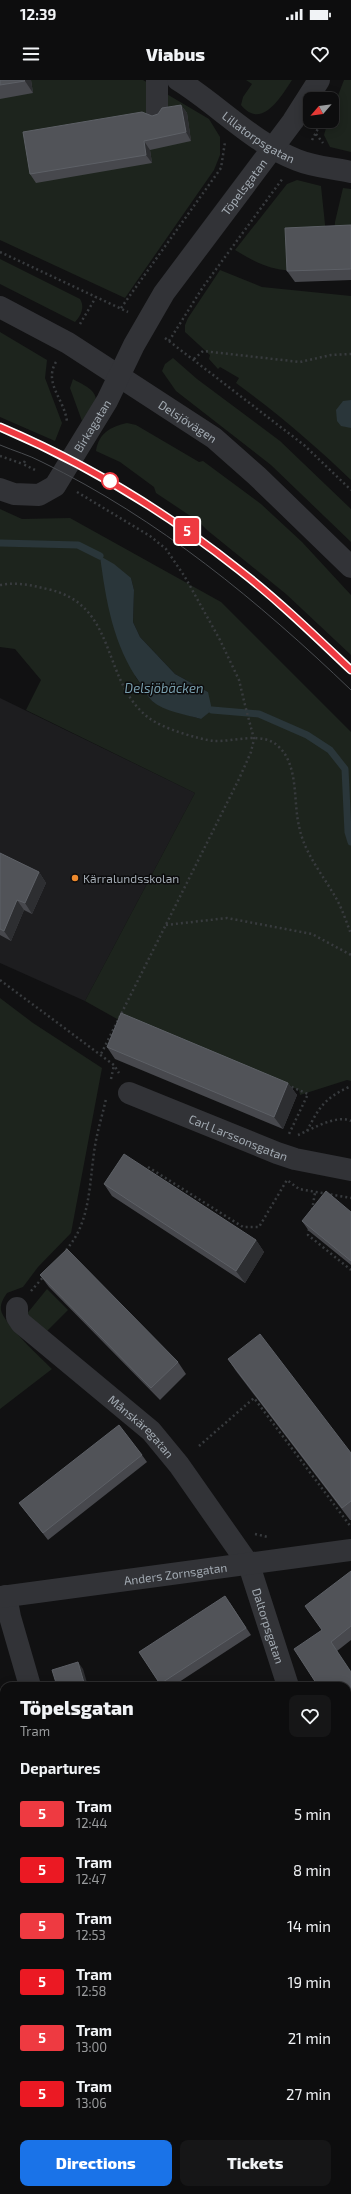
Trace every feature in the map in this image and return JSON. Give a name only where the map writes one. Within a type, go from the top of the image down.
[{"type":"street","points":[[157,80],[158,112]]},
{"type":"street","name":"Lillatorpsgatan","points":[[178,80],[210,102],[238,126],[296,160],[351,172]]},
{"type":"street","name":"Töpelsgatan","points":[[119,375],[164,293],[293,121],[319,80]]},
{"type":"street","name":"Delsjövägen","points":[[0,307],[68,343],[214,438],[257,476],[351,567]]},
{"type":"street","name":"Birkagatan","points":[[0,489],[14,494],[39,495],[48,491],[58,482],[107,401],[119,375]]},
{"type":"street","name":"Carl Larssonsgatan","points":[[119,1090],[277,1153],[295,1159],[351,1170]]},
{"type":"street","name":"Månskäregatan","points":[[17,1308],[17,1317],[21,1323],[151,1431],[179,1465],[249,1565]]},
{"type":"street","name":"Anders Zornsgatan","points":[[3,1597],[222,1566],[249,1565],[351,1550]]},
{"type":"street","name":"Daltorpsgatan","points":[[249,1565],[287,1682]]},
{"type":"street","points":[[3,1597],[29,1682]]},
{"type":"path","points":[[0,252],[122,308],[221,168],[225,153],[225,139],[238,126]]},
{"type":"path","points":[[319,128],[316,134],[203,287],[169,341],[304,445],[351,490]]},
{"type":"path","points":[[68,429],[62,405],[51,379],[52,368],[96,297]]},
{"type":"path","points":[[194,359],[203,351],[300,362],[331,355],[351,354]]},
{"type":"path","points":[[0,456],[23,464],[58,482],[119,517],[166,549],[185,577],[220,640],[239,680],[254,739],[252,752],[239,779],[100,1056]]},
{"type":"path","points":[[0,585],[16,583],[37,586],[64,592],[80,602],[98,624],[123,686],[137,706],[149,718],[177,731],[213,741],[266,738],[279,746],[288,761],[292,775],[298,826],[305,848],[334,894],[351,934]]},
{"type":"path","points":[[165,925],[227,918],[312,934],[351,955]]},
{"type":"path","points":[[0,980],[114,1065],[119,1090]]},
{"type":"path","points":[[114,1065],[119,1090]]},
{"type":"path","points":[[280,1082],[308,1094],[288,1135]]},
{"type":"path","points":[[307,1131],[317,1112],[331,1095],[349,1086],[351,1088]]},
{"type":"path","points":[[62,1255],[77,1238],[90,1195],[94,1151],[108,1094]]},
{"type":"path","points":[[292,1138],[344,1118],[351,1122]]},
{"type":"path","points":[[148,1167],[243,1227],[259,1227],[287,1180],[299,1189],[315,1193],[351,1198]]},
{"type":"path","points":[[312,1214],[315,1193]]},
{"type":"path","points":[[309,1228],[308,1235],[351,1270]]},
{"type":"path","points":[[17,1308],[47,1273]]},
{"type":"path","points":[[199,1446],[254,1398],[351,1527],[344,1529]]},
{"type":"path","points":[[252,1534],[272,1537]]},
{"type":"shaded area","points":[[0,80],[143,80],[209,119],[220,137],[220,155],[214,170],[125,298],[0,240]]},
{"type":"shaded area","points":[[246,80],[292,80],[271,108],[256,114],[249,112],[241,105],[243,97],[252,84]]},
{"type":"shaded area","points":[[344,80],[351,80],[351,152],[330,147],[324,135],[326,128],[339,128],[339,93]]},
{"type":"shaded area","points":[[297,180],[321,186],[326,234],[292,270],[269,267],[235,250],[287,184]]},
{"type":"shaded area","points":[[343,188],[351,189],[351,233],[334,234],[335,222]]},
{"type":"shaded area","points":[[0,259],[80,299],[82,308],[81,314],[77,320],[75,322],[0,284]]},
{"type":"shaded area","points":[[220,270],[262,287],[351,296],[351,480],[324,454],[236,383],[239,378],[220,367],[218,369],[209,359],[210,355],[185,332],[185,325],[188,318]]},
{"type":"shaded area","points":[[0,332],[47,360],[45,378],[62,423],[55,441],[0,417]]},
{"type":"shaded area","points":[[173,358],[197,379],[280,441],[351,509],[351,542],[271,465],[176,391],[162,371],[165,364]]},
{"type":"shaded area","points":[[73,379],[88,387],[94,393],[96,400],[82,421],[70,388]]},
{"type":"shaded area","points":[[127,423],[136,425],[199,462],[203,461],[261,504],[302,542],[351,595],[351,655],[286,594],[198,521],[156,493],[154,487],[120,462],[96,451],[97,445],[106,432]]},
{"type":"shaded area","points":[[0,509],[22,519],[70,518],[221,602],[351,732],[351,1081],[347,1080],[300,1095],[299,1090],[132,1020],[126,1024],[85,1001],[195,793],[26,710],[41,680],[15,649],[0,647]],"holes":[[[131,578],[134,590],[133,622],[140,637],[175,674],[208,692],[201,719],[167,709],[152,701],[135,676]]]},
{"type":"shaded area","name":"Kärralundsskolan","points":[[0,698],[195,793],[85,1001],[0,963]]},
{"type":"shaded area","points":[[0,998],[33,1023],[102,1068],[71,1233],[38,1267],[23,1287],[7,1293],[1,1305],[3,1316],[8,1323],[52,1369],[0,1409]]},
{"type":"shaded area","points":[[47,1289],[68,1310],[46,1332],[25,1316]]},
{"type":"water","points":[[351,400],[351,428],[341,426],[337,421],[336,410],[343,401]]},
{"type":"water","name":"Delsjöbäcken","points":[[100,556],[114,564],[131,578],[134,590],[133,622],[140,637],[175,674],[208,692],[212,710],[201,719],[163,708],[152,701],[147,695],[123,653],[117,638],[108,606]]},
{"type":"building","points":[[0,80],[24,80],[25,81],[0,85]]},
{"type":"building","points":[[181,105],[186,132],[144,141],[146,155],[30,174],[23,132],[142,112],[152,116],[158,114],[162,108]]},
{"type":"building","points":[[351,225],[351,269],[287,271],[285,228]]},
{"type":"building","points":[[0,853],[39,872],[25,903],[17,900],[4,931],[0,929]]},
{"type":"building","points":[[121,1013],[288,1083],[274,1117],[107,1047]]},
{"type":"building","points":[[124,1154],[256,1240],[236,1271],[104,1184]]},
{"type":"building","points":[[326,1191],[351,1212],[351,1261],[302,1221]]},
{"type":"building","points":[[67,1249],[178,1362],[151,1388],[40,1275]]},
{"type":"building","points":[[260,1334],[351,1453],[351,1501],[342,1508],[228,1359]]},
{"type":"building","points":[[119,1425],[142,1455],[43,1533],[19,1503]]},
{"type":"building","points":[[351,1571],[351,1626],[331,1642],[351,1672],[351,1682],[315,1682],[294,1649],[322,1630],[305,1606]]},
{"type":"building","points":[[225,1596],[246,1628],[163,1682],[159,1682],[139,1652]]},
{"type":"building","points":[[78,1662],[84,1682],[56,1682],[52,1670]]},
{"type":"waterway","name":"Delsjöbäcken","points":[[0,543],[78,545],[100,556]]},
{"type":"waterway","name":"Delsjöbäcken","points":[[212,710],[259,714],[307,735],[330,750],[345,769],[348,832],[351,842]]},
{"type":"tram line","points":[[0,427],[63,456],[124,490],[211,548],[268,593],[351,670]]},
{"type":"tram line","name":"5","points":[[0,427],[47,448],[110,481],[191,534],[248,577],[351,670]]},
{"type":"tram line","points":[[0,445],[27,455],[85,485],[127,509],[167,536],[206,564],[243,594],[280,625],[351,690]]},
{"type":"place","name":"Kärralundsskolan","points":[[75,878]]}]
